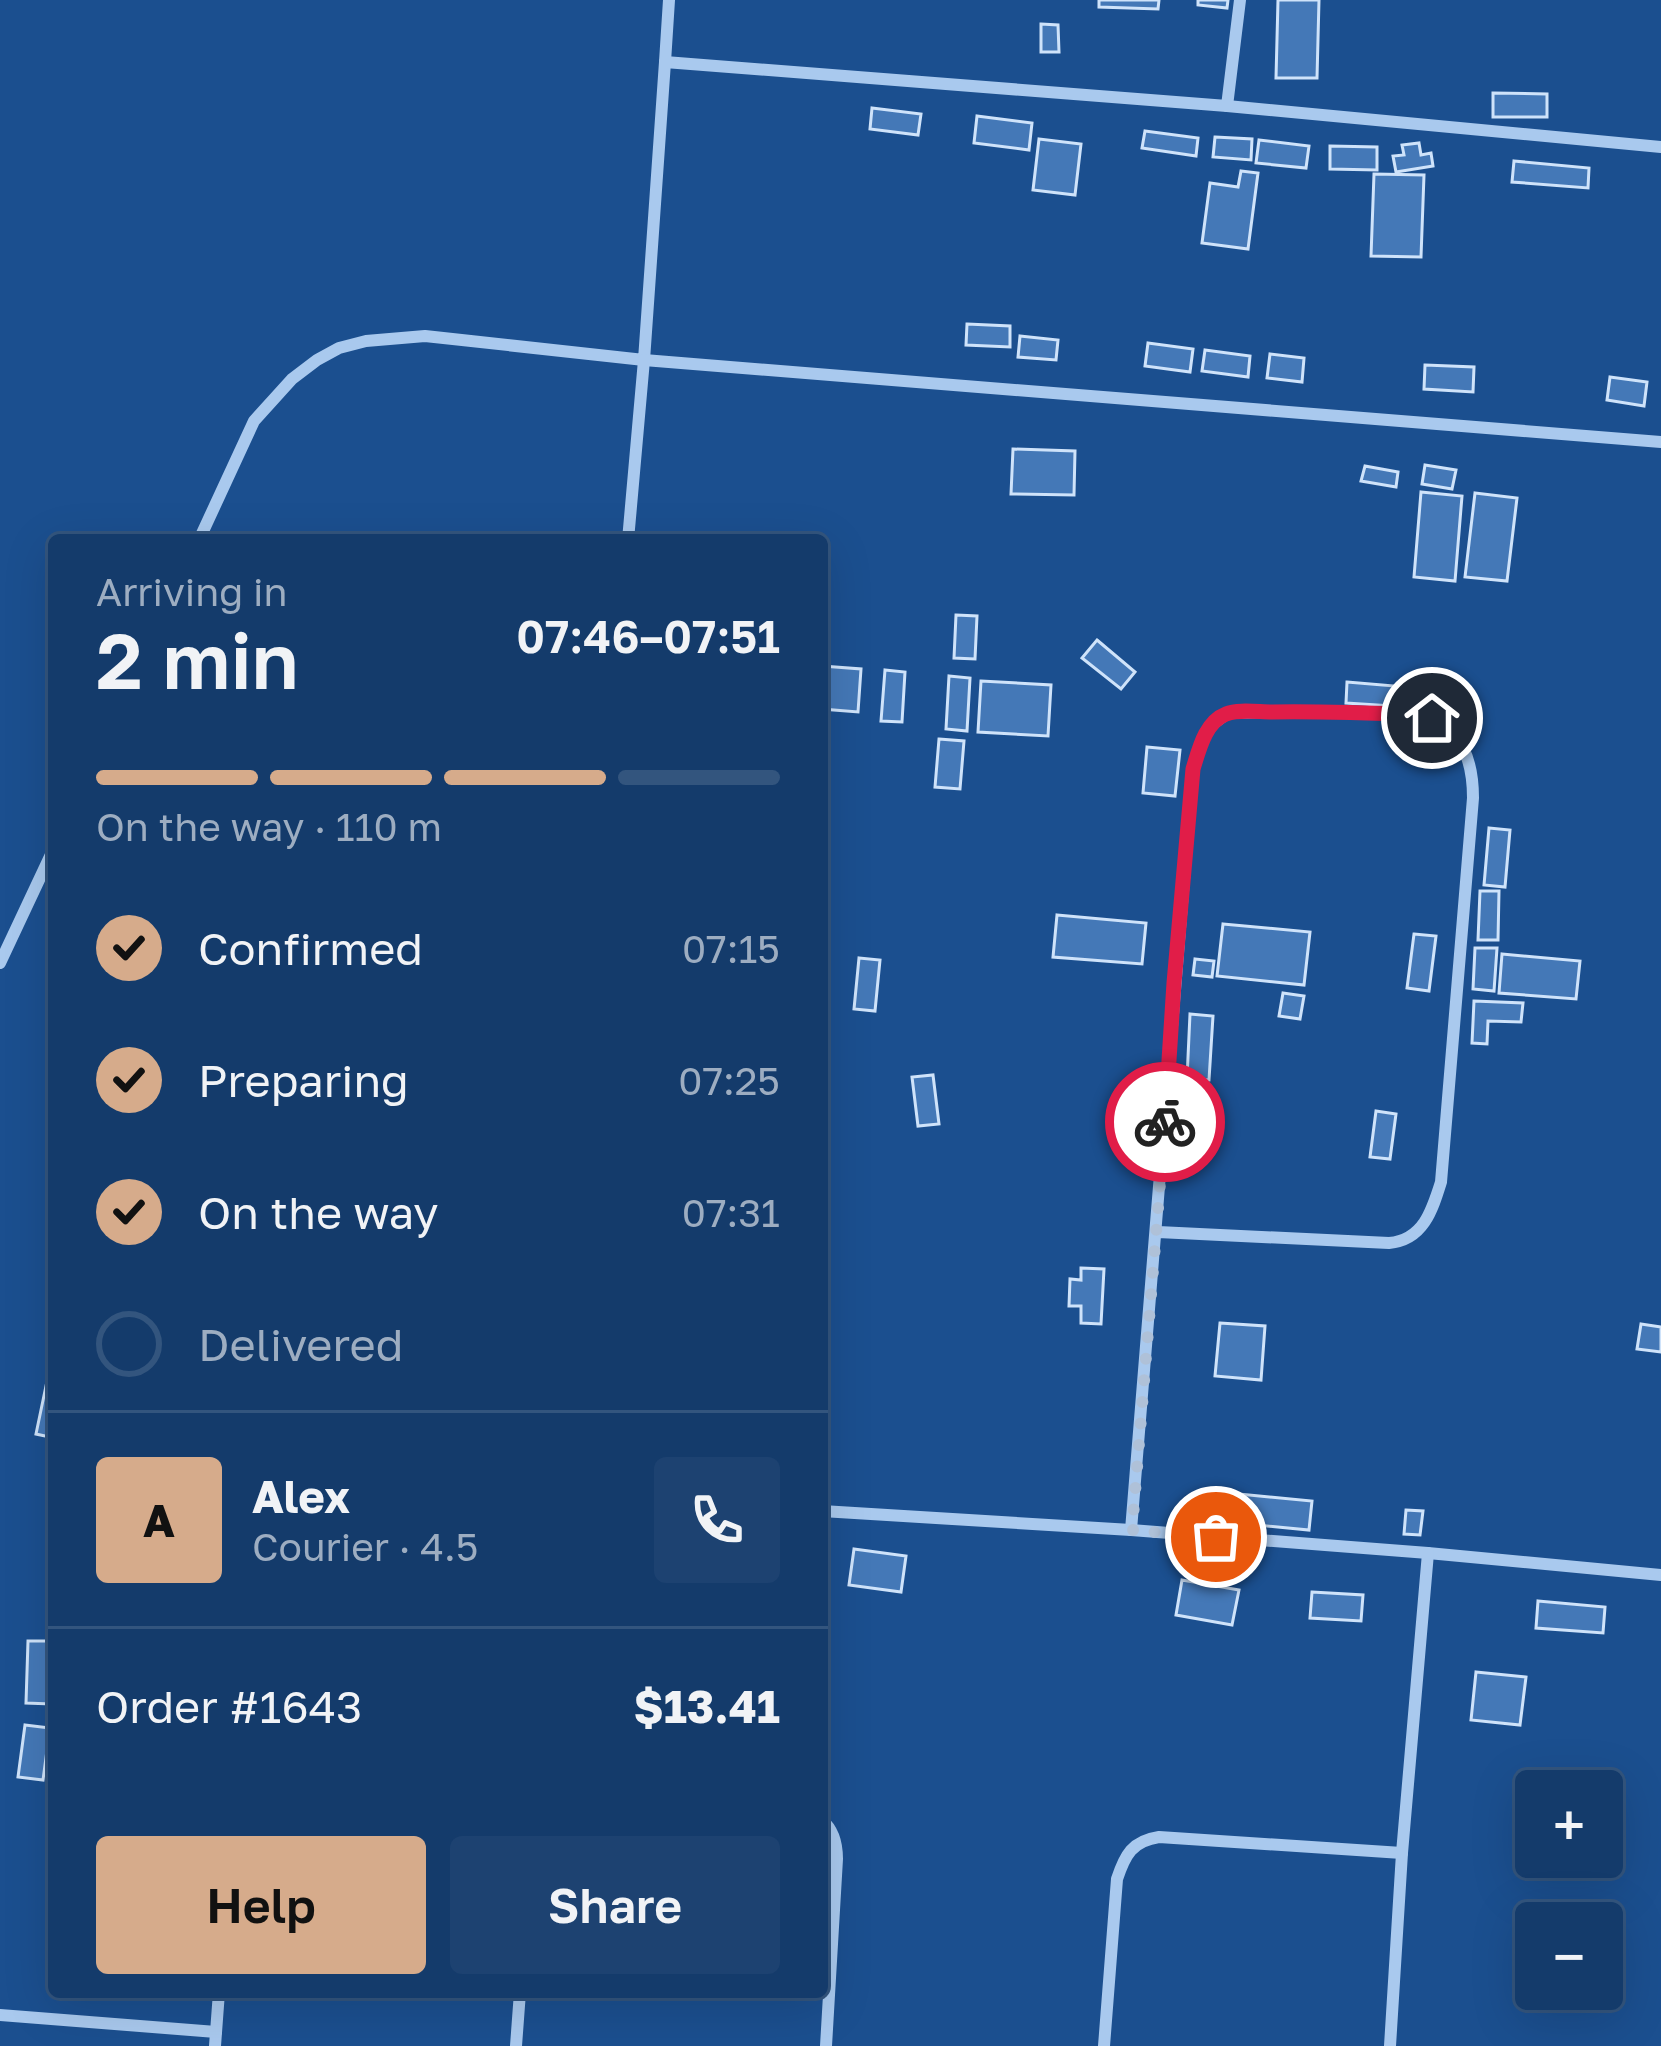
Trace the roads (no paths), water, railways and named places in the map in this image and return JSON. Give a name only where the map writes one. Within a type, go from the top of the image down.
[{"type":"street","points":[[629,534],[669,0]]},
{"type":"street","points":[[1227,106],[1240,0]]},
{"type":"street","points":[[665,62],[1227,106],[1661,147]]},
{"type":"street","points":[[202,534],[254,422],[292,379],[339,348],[425,336],[644,359],[1661,442]]},
{"type":"street","points":[[1132,1530],[1193,769],[1203,738],[1228,713],[1324,710],[1432,718],[1463,746],[1473,775],[1473,798],[1441,1182],[1424,1224],[1412,1237],[1389,1244],[1158,1232]]},
{"type":"street","points":[[0,963],[48,861]]},
{"type":"street","points":[[828,1511],[1132,1530],[1661,1575]]},
{"type":"street","points":[[1390,2046],[1428,1553]]},
{"type":"street","points":[[826,2046],[837,1859],[828,1827]]},
{"type":"street","points":[[1103,2046],[1117,1880],[1125,1855],[1138,1842],[1159,1837],[1402,1853]]},
{"type":"street","points":[[0,2015],[216,2039],[219,1998]]},
{"type":"street","points":[[516,2046],[520,1998]]}]
